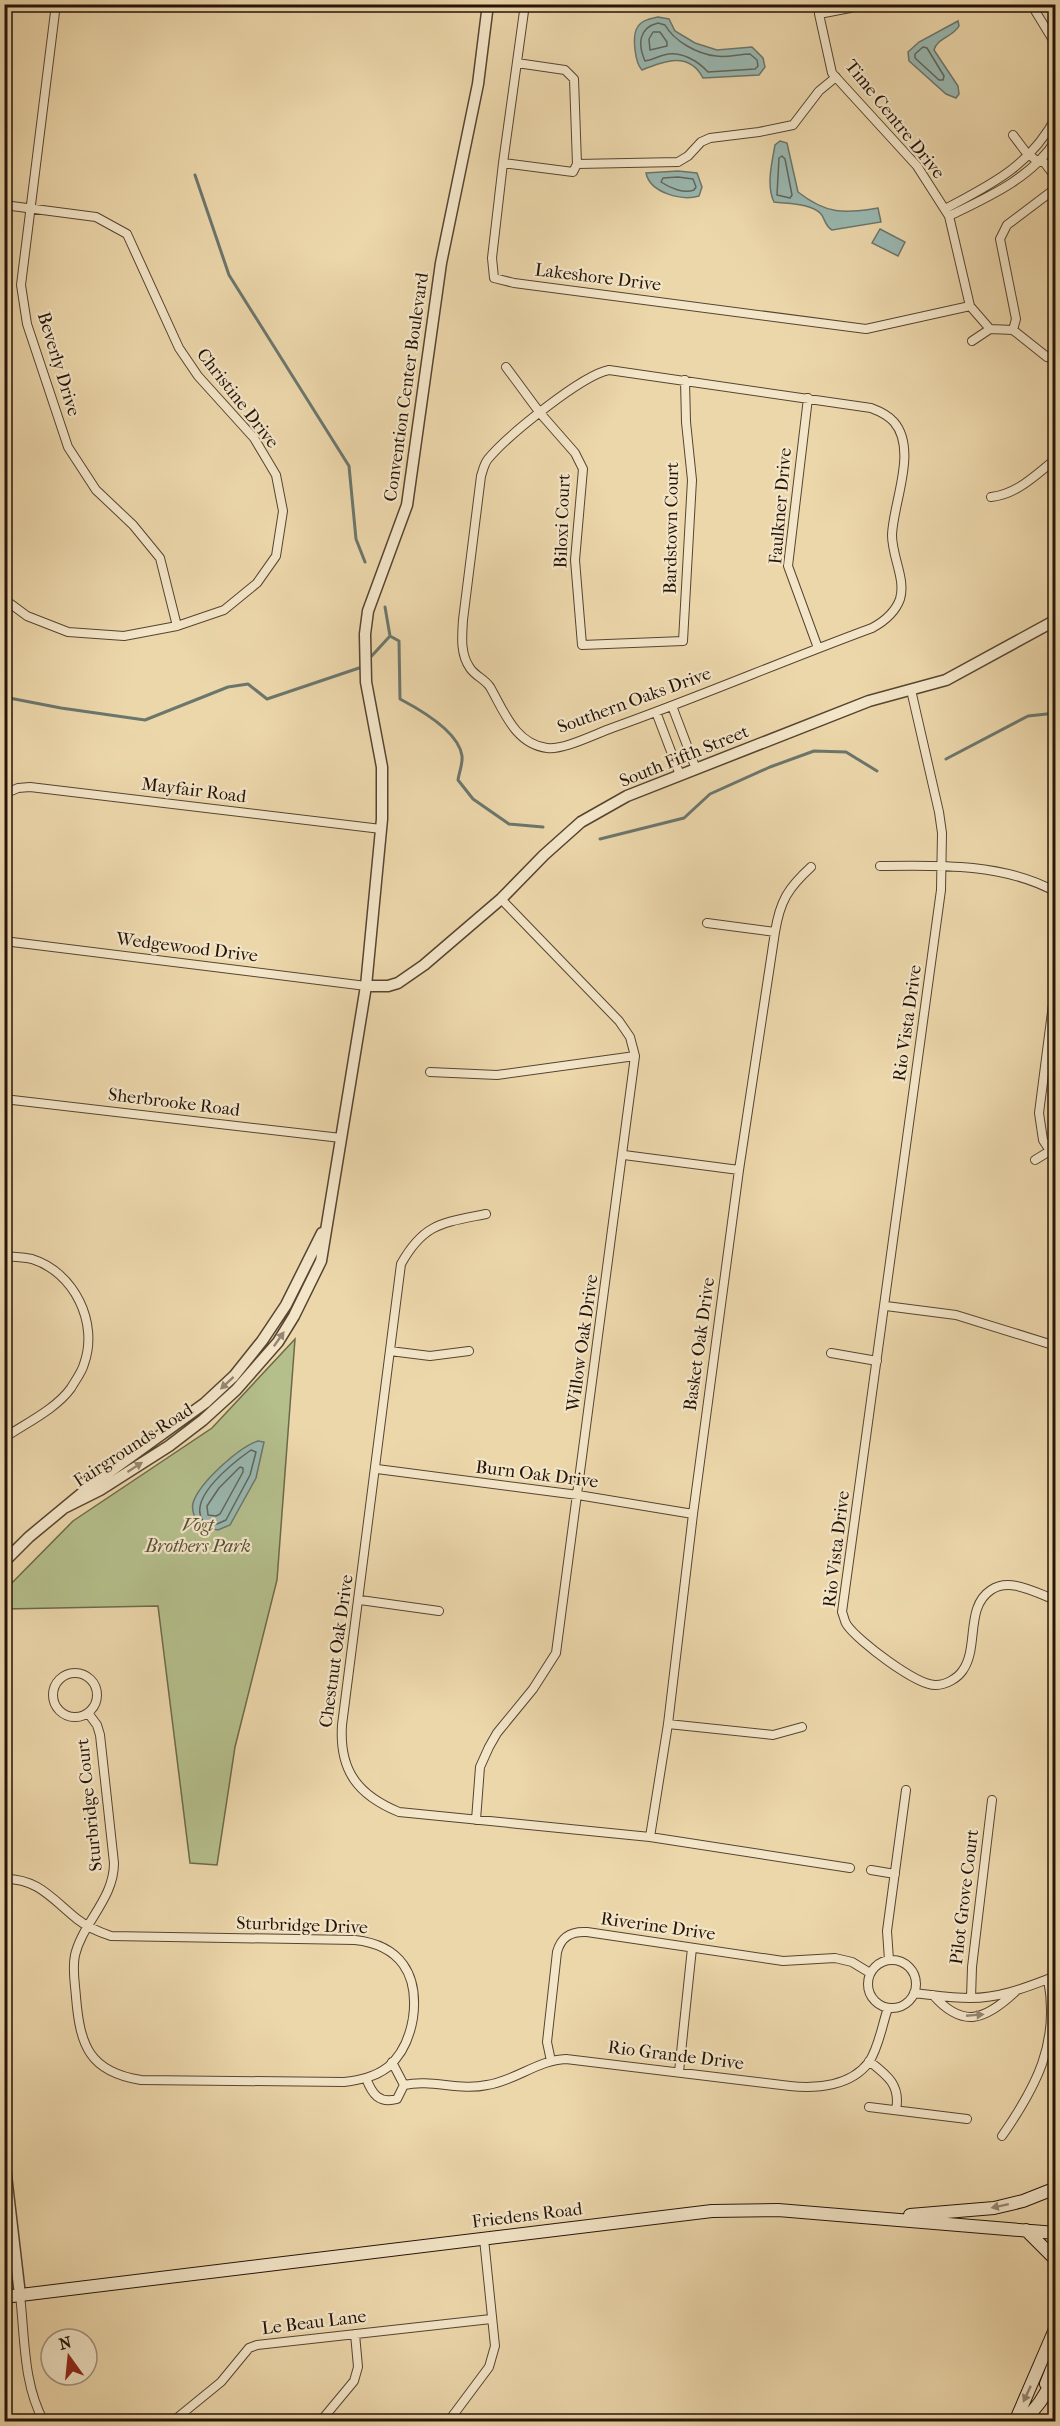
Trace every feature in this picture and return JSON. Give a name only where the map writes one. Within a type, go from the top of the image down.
[{"type":"main road","points":[[868,2217],[994,2208],[1023,2201],[1056,2188]]},
{"type":"main road","name":"Friedens Road","points":[[4,2297],[712,2211],[778,2210],[1056,2233]]},
{"type":"main road","points":[[1026,2230],[1056,2260]]},
{"type":"main road","points":[[1015,2421],[1056,2327]]},
{"type":"main road","points":[[1040,2402],[1056,2359]]},
{"type":"main road","points":[[1024,2421],[1040,2402],[1056,2376]]},
{"type":"street","name":"Beverly Drive","points":[[56,4],[21,285],[27,324],[68,447],[96,490],[133,525],[160,558],[177,627]]},
{"type":"street","name":"Convention Center Boulevard","points":[[366,986],[381,829],[382,767],[368,698],[365,634],[368,611],[377,582],[407,505],[441,263],[478,84],[488,4]]},
{"type":"street","name":"Lakeshore Drive","points":[[525,4],[492,258],[494,278],[866,329],[970,306]]},
{"type":"street","name":"Time Centre Drive","points":[[820,4],[819,15],[832,73],[917,166],[947,212],[970,306],[990,329]]},
{"type":"street","points":[[819,15],[850,8],[856,4]]},
{"type":"street","points":[[1031,4],[1056,45]]},
{"type":"street","points":[[503,163],[573,172],[577,164],[574,79],[565,70],[518,63]]},
{"type":"street","points":[[577,164],[678,162],[688,156],[701,142],[710,138],[793,125],[819,91],[836,77]]},
{"type":"street","points":[[947,212],[979,192],[1029,154],[1044,140],[1056,117]]},
{"type":"street","points":[[1013,135],[1038,162],[1044,162],[1056,178]]},
{"type":"street","points":[[947,212],[1017,180],[1038,162],[1056,140]]},
{"type":"street","points":[[1012,330],[1016,319],[1000,239],[1007,225],[1056,188]]},
{"type":"street","name":"Christine Drive","points":[[4,205],[96,217],[127,234],[179,348],[198,376],[254,438],[276,475],[284,511],[276,556],[257,583],[224,610],[177,627],[124,636],[68,632],[27,616],[4,599]]},
{"type":"street","points":[[972,341],[990,329],[1012,330],[1047,357],[1056,359]]},
{"type":"street","name":"Biloxi Court","points":[[506,367],[540,414],[575,453],[583,469],[575,561],[582,645]]},
{"type":"street","name":"Southern Oaks Drive","points":[[609,370],[685,380],[871,408],[884,414],[895,423],[902,438],[905,455],[892,534],[894,557],[901,573],[900,598],[887,620],[872,628],[569,744],[548,748],[532,743],[510,724],[488,684],[471,669],[464,656],[463,620],[483,467],[487,459],[540,414],[598,372],[609,370]]},
{"type":"street","name":"Bardstown Court","points":[[582,645],[683,641],[692,480],[686,422],[685,380]]},
{"type":"street","name":"Faulkner Drive","points":[[808,398],[788,566],[818,648]]},
{"type":"street","points":[[991,497],[1006,495],[1018,489],[1056,459]]},
{"type":"street","name":"South Fifth Street","points":[[366,986],[388,986],[398,983],[449,945],[581,822],[627,796],[868,701],[946,680],[1056,620]]},
{"type":"street","name":"Rio Vista Drive","points":[[911,690],[939,812],[942,832],[942,865],[938,916],[886,1306],[842,1612],[846,1624],[878,1652],[920,1681],[935,1685],[951,1681],[963,1671],[969,1655],[975,1617],[988,1592],[998,1586],[1015,1585],[1056,1600]]},
{"type":"street","points":[[672,706],[696,769]]},
{"type":"street","points":[[656,712],[680,775]]},
{"type":"street","name":"Mayfair Road","points":[[4,794],[18,788],[30,787],[381,829]]},
{"type":"street","points":[[880,866],[942,865],[993,872],[1037,882],[1056,892]]},
{"type":"street","name":"Basket Oak Drive","points":[[650,1837],[668,1724],[693,1514],[739,1170],[775,932],[779,909],[784,897],[799,878],[812,867]]},
{"type":"street","name":"Willow Oak Drive","points":[[476,1820],[480,1767],[489,1747],[497,1733],[533,1689],[556,1653],[624,1155],[635,1056],[630,1037],[619,1021],[501,899]]},
{"type":"street","points":[[707,923],[775,932]]},
{"type":"street","name":"Wedgewood Drive","points":[[4,941],[366,986]]},
{"type":"street","points":[[1056,981],[1039,1113],[1040,1131],[1048,1152],[1056,1160]]},
{"type":"street","name":"Fairgrounds Road","points":[[4,1562],[29,1536],[66,1507],[100,1490],[169,1446],[203,1420],[236,1390],[278,1342],[294,1316],[321,1261],[366,986]]},
{"type":"street","points":[[430,1072],[497,1075],[635,1056]]},
{"type":"street","name":"Sherbrooke Road","points":[[4,1099],[340,1138]]},
{"type":"street","points":[[1035,1160],[1048,1152]]},
{"type":"street","points":[[624,1155],[739,1170]]},
{"type":"street","name":"Chestnut Oak Drive","points":[[486,1214],[444,1222],[421,1234],[401,1264],[377,1469],[341,1740],[350,1774],[364,1792],[378,1803],[399,1812],[650,1837],[850,1868]]},
{"type":"street","points":[[4,1256],[33,1260],[70,1284],[79,1298],[87,1338],[85,1364],[62,1398],[4,1438]]},
{"type":"street","points":[[886,1306],[956,1315],[1056,1346]]},
{"type":"street","points":[[390,1351],[430,1356],[469,1351]]},
{"type":"street","points":[[831,1353],[877,1361]]},
{"type":"street","name":"Burn Oak Drive","points":[[377,1469],[578,1495],[693,1514]]},
{"type":"street","points":[[360,1600],[439,1611]]},
{"type":"street","name":"Sturbridge Court","points":[[77,1672],[94,1682],[98,1694],[97,1701],[88,1713],[73,1717],[57,1708],[53,1691],[64,1676],[77,1672]]},
{"type":"street","name":"Sturbridge Court","points":[[88,1713],[97,1725],[100,1735],[114,1863],[114,1874],[107,1894],[88,1927]]},
{"type":"street","points":[[668,1724],[773,1735],[802,1727]]},
{"type":"street","points":[[889,1960],[887,1931],[906,1790]]},
{"type":"street","name":"Pilot Grove Court","points":[[971,1998],[972,1967],[992,1800]]},
{"type":"street","points":[[871,1870],[895,1874]]},
{"type":"street","name":"Sturbridge Drive","points":[[4,1879],[37,1885],[88,1927],[111,1936],[355,1940],[378,1945],[388,1950],[406,1968],[414,1988],[412,2028],[400,2054],[386,2068],[366,2079],[335,2082],[141,2080],[122,2077],[106,2070],[92,2058],[78,2025],[73,1969],[75,1956],[88,1927]]},
{"type":"street","name":"Riverine Drive","points":[[551,2061],[547,2042],[557,1953],[562,1941],[572,1933],[583,1932],[783,1961],[835,1958],[852,1962],[870,1973]]},
{"type":"street","points":[[679,2072],[692,1948]]},
{"type":"street","points":[[889,1960],[901,1961],[911,1969],[916,1981],[915,1993],[903,2005],[888,2008],[878,2004],[870,1995],[868,1985],[870,1973],[879,1963],[889,1960]]},
{"type":"street","points":[[915,1993],[971,1998],[996,1996],[1052,1978],[1055,2012],[1049,2062],[1038,2085],[1002,2136]]},
{"type":"street","points":[[933,1995],[948,2012],[970,2016],[984,2015],[996,2009],[1016,1991]]},
{"type":"street","points":[[888,2008],[869,2061],[887,2075],[895,2085],[898,2096],[896,2110]]},
{"type":"street","name":"Rio Grande Drive","points":[[404,2085],[418,2082],[463,2088],[481,2086],[499,2082],[551,2061],[566,2059],[819,2087],[851,2076],[869,2061]]},
{"type":"street","points":[[366,2079],[373,2093],[381,2101],[388,2102],[397,2099],[404,2085],[392,2062]]},
{"type":"street","points":[[869,2107],[968,2119]]},
{"type":"street","points":[[4,2158],[29,2384],[36,2408],[44,2421]]},
{"type":"street","points":[[448,2421],[489,2367],[495,2346],[484,2239]]},
{"type":"street","name":"Le Beau Lane","points":[[172,2421],[181,2418],[221,2382],[249,2348],[257,2345],[491,2319]]},
{"type":"street","points":[[320,2421],[354,2381],[357,2367],[356,2334]]},
{"type":"street","points":[[181,2418],[189,2421]]},
{"type":"green space","name":"Vogt Brothers Park","points":[[295,1339],[277,1580],[235,1747],[217,1865],[190,1863],[158,1606],[5,1609],[4,1591],[73,1521],[212,1428]]},
{"type":"water","points":[[658,17],[669,19],[675,31],[695,43],[717,50],[752,47],[763,58],[765,67],[759,75],[703,78],[691,64],[676,60],[642,70],[636,56],[635,32],[643,22]]},
{"type":"water","points":[[958,21],[959,26],[956,30],[938,43],[934,50],[958,86],[959,94],[956,98],[946,94],[909,61],[908,52],[919,42]]},
{"type":"water","points":[[780,141],[787,143],[798,192],[818,205],[836,210],[855,211],[878,208],[881,222],[832,230],[817,210],[774,202],[770,189],[770,174],[775,145]]},
{"type":"water","points":[[678,171],[697,173],[702,187],[699,196],[684,197],[668,194],[654,186],[646,173]]},
{"type":"water","points":[[880,229],[905,242],[898,256],[872,243]]},
{"type":"water","points":[[258,1441],[264,1442],[256,1478],[230,1525],[218,1530],[199,1526],[194,1515],[193,1503],[203,1486],[231,1458]]},
{"type":"waterway","points":[[195,175],[229,275],[349,466],[356,539],[365,562]]},
{"type":"waterway","points":[[385,607],[390,636]]},
{"type":"waterway","points":[[368,660],[390,636],[399,641],[400,699],[437,722],[454,738],[462,756],[458,780],[473,799],[509,824],[543,827]]},
{"type":"waterway","points":[[4,697],[145,720],[228,687],[248,684],[267,699],[362,667]]},
{"type":"waterway","points":[[946,759],[1028,716],[1056,713]]},
{"type":"waterway","points":[[600,839],[684,818],[710,794],[770,767],[814,751],[846,752],[877,771]]}]
